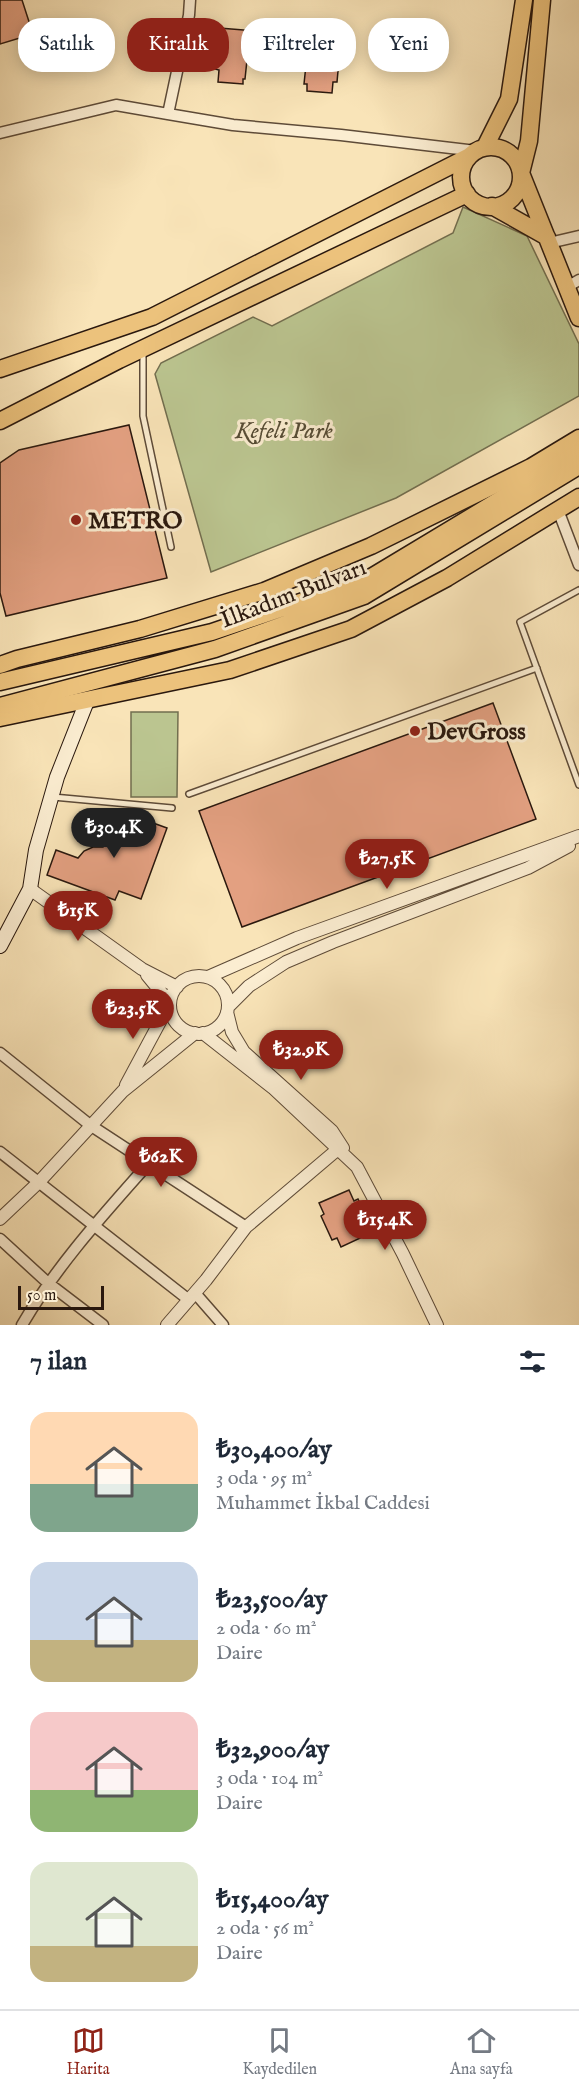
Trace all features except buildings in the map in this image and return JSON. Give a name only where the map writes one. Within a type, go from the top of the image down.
[{"type":"main road","points":[[524,0],[509,99],[477,152],[463,165],[462,185],[474,201],[483,205],[502,204],[517,192],[520,183],[529,141],[542,0]]},
{"type":"main road","points":[[0,369],[152,317],[477,152],[495,147],[505,150],[518,164],[548,240],[573,284],[579,318]]},
{"type":"main road","points":[[0,421],[143,348],[467,194]]},
{"type":"main road","points":[[492,206],[548,240]]},
{"type":"main road","name":"İlkadım Bulvarı","points":[[0,665],[140,629],[264,591],[371,546],[531,467],[579,438]]},
{"type":"main road","name":"İlkadım Bulvarı","points":[[0,682],[213,640],[368,579],[579,452]]},
{"type":"main road","name":"İlkadım Bulvarı","points":[[0,706],[364,596],[579,466]]},
{"type":"main road","name":"İlkadım Bulvarı","points":[[0,718],[230,670],[351,629],[447,578],[579,497]]},
{"type":"main road","points":[[0,655],[17,659]]},
{"type":"main road","points":[[0,946],[30,890],[36,850],[57,777],[87,701]]},
{"type":"street","points":[[168,114],[189,15],[190,0]]},
{"type":"street","points":[[0,133],[116,105],[233,125],[477,152]]},
{"type":"street","points":[[548,240],[579,236]]},
{"type":"street","points":[[558,510],[579,565]]},
{"type":"street","points":[[123,1091],[177,987],[191,977],[208,977],[297,938],[579,838]]},
{"type":"street","points":[[0,1219],[39,1182],[123,1091],[199,1034],[220,1025],[228,1009],[249,986],[286,962],[528,868],[579,838]]},
{"type":"street","points":[[30,890],[142,969],[177,987]]},
{"type":"street","points":[[142,969],[170,1003],[174,1019],[186,1031],[199,1034],[273,1088],[357,1167],[437,1325]]},
{"type":"street","points":[[208,977],[223,989],[227,998],[232,1032],[244,1052],[332,1131],[351,1162]]},
{"type":"street","points":[[0,1053],[90,1125],[246,1227]]},
{"type":"street","points":[[167,1325],[192,1297],[246,1227],[338,1149]]},
{"type":"street","points":[[0,1152],[94,1226],[192,1297],[222,1325]]},
{"type":"street","points":[[22,1325],[48,1283],[149,1163]]},
{"type":"street","points":[[0,1239],[48,1283],[103,1325]]},
{"type":"lane","points":[[143,348],[143,416],[171,547]]},
{"type":"lane","points":[[579,590],[520,622],[579,785]]},
{"type":"lane","points":[[189,794],[537,668]]},
{"type":"lane","points":[[51,797],[172,808]]},
{"type":"green space","name":"Kefeli Park","points":[[463,207],[527,236],[579,344],[579,396],[396,498],[211,572],[155,374],[161,363],[253,317],[272,326],[453,233]]},
{"type":"green space","points":[[131,712],[178,712],[177,797],[131,797]]},
{"type":"place","name":"METRO","points":[[76,520]]},
{"type":"place","name":"DevGross","points":[[415,731]]}]
